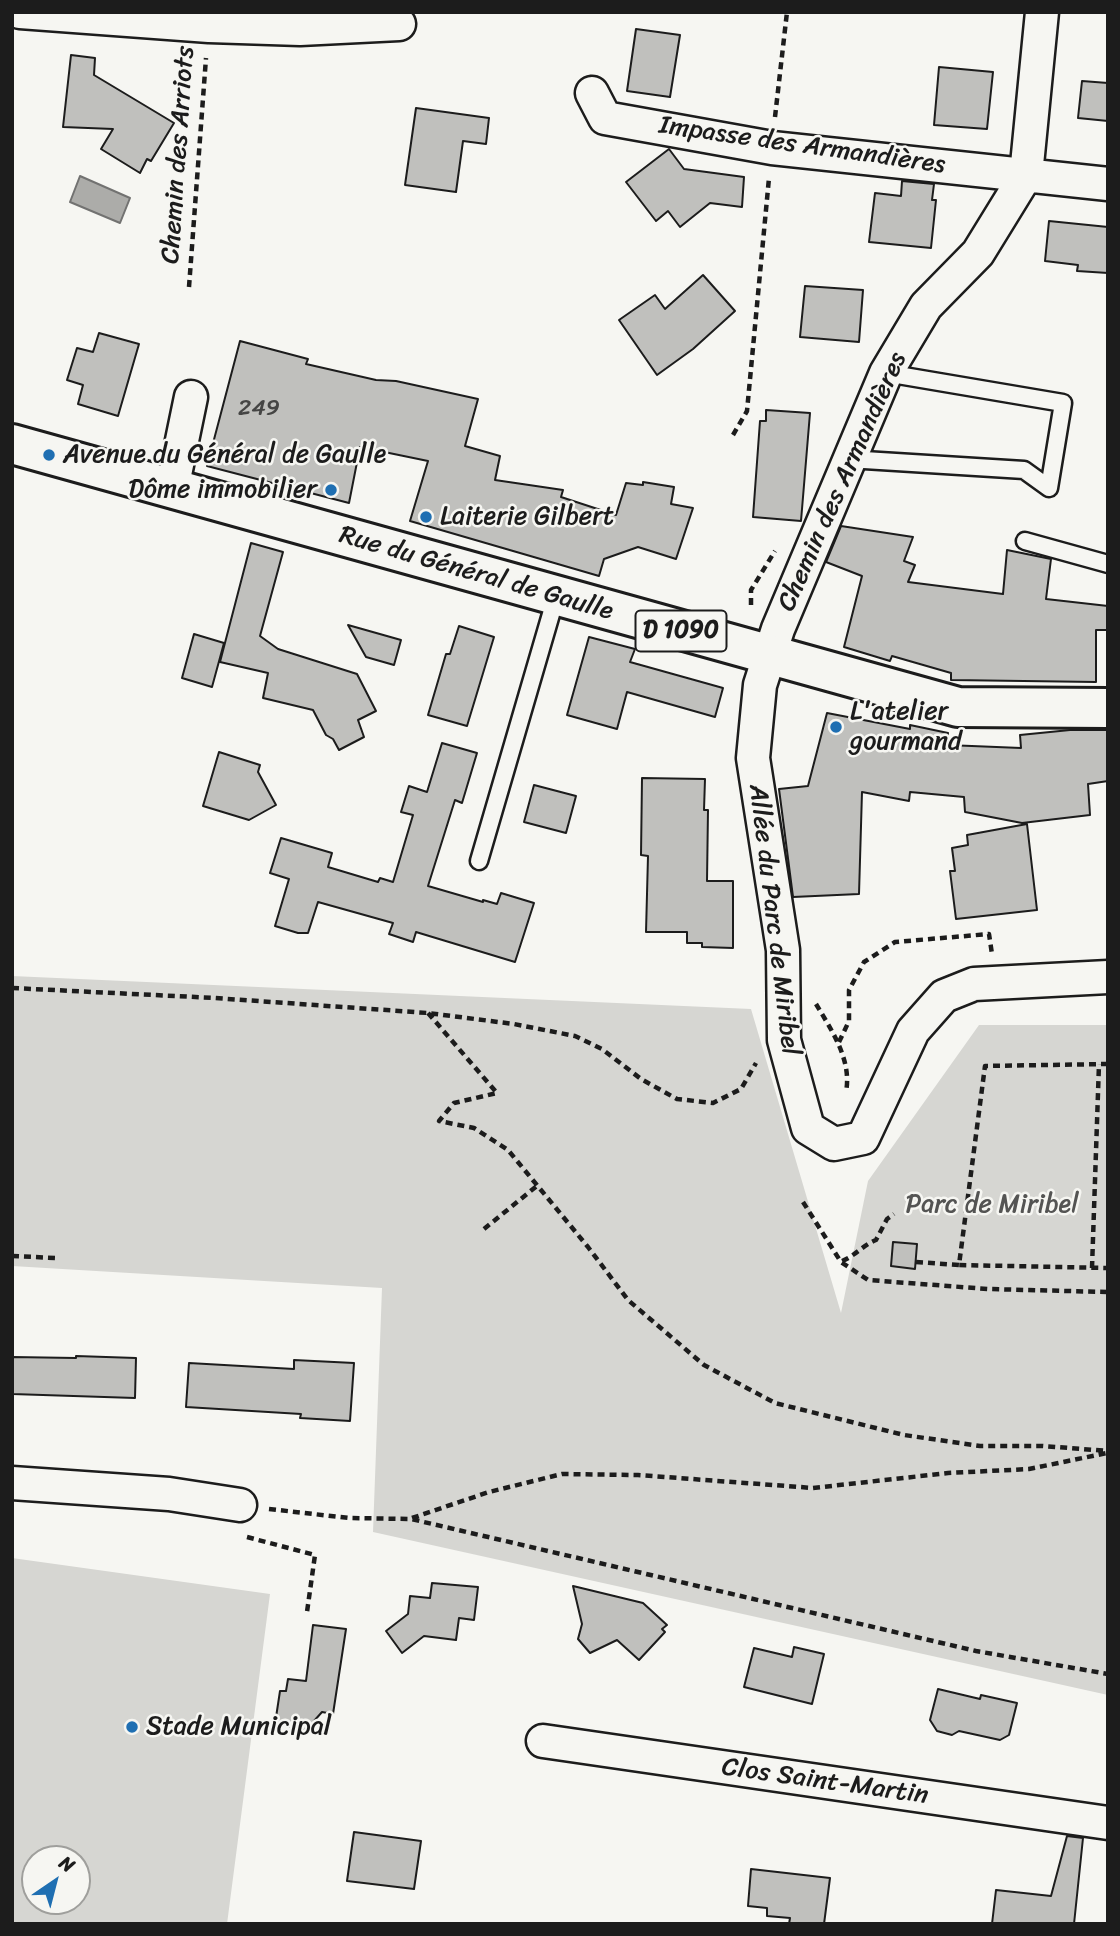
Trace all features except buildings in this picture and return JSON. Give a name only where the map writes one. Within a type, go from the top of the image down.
[{"type":"main road","name":"Rue du Général de Gaulle","points":[[12,444],[958,707],[1108,708]]},
{"type":"street","points":[[20,12],[209,26],[300,29],[399,24]]},
{"type":"street","name":"Chemin des Armandières","points":[[769,656],[848,459],[886,373],[926,306],[978,253],[1026,175],[1042,12]]},
{"type":"street","name":"Impasse des Armandières","points":[[592,93],[605,118],[772,148],[1108,184]]},
{"type":"street","points":[[172,489],[191,397]]},
{"type":"street","name":"Allée du Parc de Miribel","points":[[769,656],[760,685],[753,758],[783,950],[784,1040],[808,1128],[834,1144]]},
{"type":"street","points":[[834,1144],[863,1138],[913,1031],[944,996],[974,984],[1108,977]]},
{"type":"street","points":[[12,1483],[169,1494],[239,1520]]},
{"type":"street","name":"Clos Saint-Martin","points":[[543,1741],[1108,1823]]},
{"type":"lane","points":[[848,459],[1024,470],[1049,488],[1063,404],[886,373]]},
{"type":"lane","points":[[1025,541],[1108,564]]},
{"type":"lane","points":[[479,861],[556,597]]},
{"type":"path","points":[[733,435],[747,411],[787,12]]},
{"type":"path","name":"Chemin des Arriots","points":[[189,286],[209,26]]},
{"type":"path","points":[[839,1042],[849,1021],[849,990],[864,962],[895,942],[989,934],[995,982]]},
{"type":"path","points":[[12,988],[215,998],[428,1013],[514,1024],[575,1036],[602,1049],[641,1079],[677,1099],[713,1102],[741,1090],[759,1054]]},
{"type":"path","points":[[811,996],[839,1042],[849,1080],[834,1144]]},
{"type":"path","points":[[428,1013],[497,1093],[454,1103],[439,1121],[474,1128],[508,1150],[628,1300],[704,1365],[775,1403],[904,1435],[967,1445],[1043,1446],[1108,1452]]},
{"type":"path","points":[[1092,1268],[1099,1064]]},
{"type":"path","points":[[959,1265],[985,1066],[1108,1064]]},
{"type":"path","points":[[484,1229],[538,1185]]},
{"type":"path","points":[[803,1202],[841,1262],[868,1280],[988,1289],[1108,1292]]},
{"type":"path","points":[[841,1262],[876,1240],[887,1219],[894,1214]]},
{"type":"path","points":[[12,1256],[56,1258]]},
{"type":"path","points":[[916,1262],[1108,1268]]},
{"type":"path","points":[[411,1518],[489,1492],[562,1474],[638,1475],[813,1488],[948,1473],[1029,1469],[1108,1452]]},
{"type":"path","points":[[239,1520],[411,1518],[976,1651],[1108,1674]]},
{"type":"path","points":[[239,1520],[315,1555],[307,1612]]},
{"type":"green space","name":"Parc de Miribel","points":[[12,976],[751,1009],[841,1313],[868,1181],[979,1025],[1108,1025],[1108,1695],[373,1532],[382,1288],[12,1266]]},
{"type":"green space","name":"Stade Municipal","points":[[12,1558],[270,1594],[227,1924],[12,1924]]},
{"type":"shaded area","points":[[80,176],[130,198],[120,223],[70,202]]},
{"type":"place","name":"Avenue du Général de Gaulle","points":[[49,455]]},
{"type":"place","name":"Dôme immobilier","points":[[331,490]]},
{"type":"place","name":"Laiterie Gilbert","points":[[426,517]]},
{"type":"place","name":"L'atelier gourmand","points":[[836,727]]},
{"type":"place","name":"Stade Municipal","points":[[132,1727]]}]
